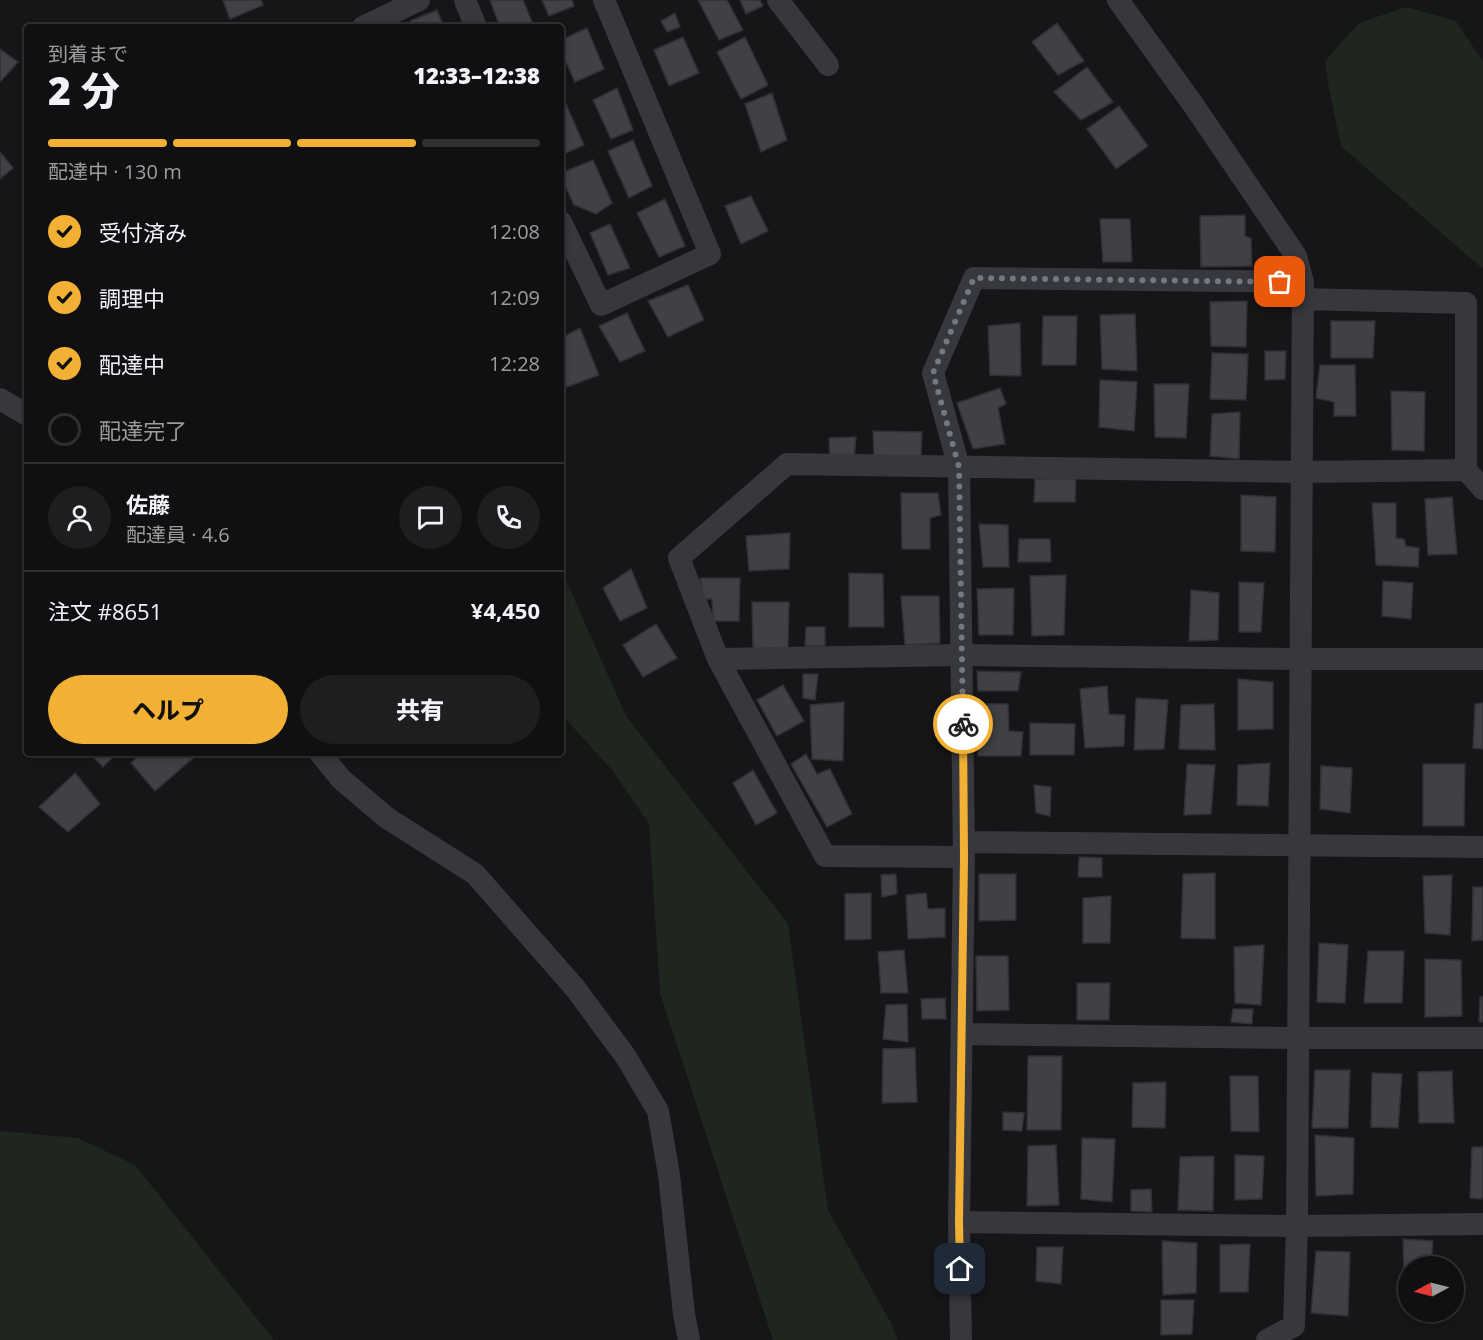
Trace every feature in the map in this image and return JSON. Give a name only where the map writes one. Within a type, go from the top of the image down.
[{"type":"street","points":[[369,24],[418,0]]},
{"type":"street","points":[[465,0],[475,24]]},
{"type":"street","points":[[564,228],[601,305],[710,254],[604,0]]},
{"type":"street","points":[[778,0],[828,65]]},
{"type":"street","points":[[1119,0],[1296,256],[1303,291],[1299,1038],[1294,1326],[1267,1340]]},
{"type":"street","points":[[961,1340],[959,1222],[964,850],[959,467],[933,373],[974,278],[1303,291],[1466,303],[1466,470],[1483,489]]},
{"type":"street","points":[[0,399],[24,414]]},
{"type":"street","points":[[1466,470],[1302,472],[787,464],[679,558],[718,659],[825,856],[964,850],[1300,845],[1483,847]]},
{"type":"street","points":[[718,659],[962,655],[1483,659]]},
{"type":"street","points":[[322,756],[341,779],[387,818],[475,874],[575,988],[627,1057],[658,1111],[669,1175],[684,1314],[689,1340]]},
{"type":"street","points":[[962,1034],[1483,1038]]},
{"type":"street","points":[[959,1222],[1297,1226],[1483,1224]]},
{"type":"shaded area","points":[[1406,7],[1456,21],[1483,62],[1483,269],[1341,146],[1325,61],[1359,23]]},
{"type":"shaded area","points":[[564,574],[626,716],[788,924],[828,1210],[891,1323],[898,1340],[773,1340],[660,993],[649,824],[613,771],[564,717]]},
{"type":"shaded area","points":[[0,1131],[78,1138],[135,1165],[274,1340],[0,1340]]},
{"type":"building","points":[[223,0],[261,0],[263,5],[230,19]]},
{"type":"building","points":[[490,0],[523,0],[532,22],[499,24]]},
{"type":"building","points":[[542,0],[572,0],[574,6],[549,16]]},
{"type":"building","points":[[698,0],[727,0],[743,30],[719,40]]},
{"type":"building","points":[[740,0],[760,0],[763,6],[746,14]]},
{"type":"building","points":[[437,10],[443,24],[411,24],[410,21]]},
{"type":"building","points":[[675,13],[680,27],[667,32],[661,21]]},
{"type":"building","points":[[1057,23],[1084,61],[1058,75],[1032,42]]},
{"type":"building","points":[[587,28],[604,69],[575,82],[564,58],[564,39]]},
{"type":"building","points":[[683,37],[699,73],[669,86],[654,50]]},
{"type":"building","points":[[745,37],[768,85],[741,99],[717,52]]},
{"type":"building","points":[[0,49],[18,62],[0,82]]},
{"type":"building","points":[[1087,67],[1113,102],[1081,120],[1054,92]]},
{"type":"building","points":[[617,88],[633,130],[611,139],[593,100]]},
{"type":"building","points":[[772,93],[787,140],[761,152],[745,104]]},
{"type":"building","points":[[566,104],[584,145],[564,154],[564,105]]},
{"type":"building","points":[[1119,106],[1148,146],[1116,169],[1087,129]]},
{"type":"building","points":[[633,140],[652,186],[629,198],[608,151]]},
{"type":"building","points":[[0,152],[13,168],[0,179]]},
{"type":"building","points":[[593,160],[612,203],[596,214],[574,205],[564,183],[564,172]]},
{"type":"building","points":[[751,196],[768,231],[741,244],[725,206]]},
{"type":"building","points":[[665,199],[685,246],[659,257],[637,213]]},
{"type":"building","points":[[1245,215],[1245,236],[1251,238],[1252,266],[1201,267],[1200,216]]},
{"type":"building","points":[[1100,219],[1130,219],[1132,262],[1103,262]]},
{"type":"building","points":[[610,224],[630,268],[608,275],[590,233]]},
{"type":"building","points":[[688,285],[704,320],[668,337],[648,301]]},
{"type":"building","points":[[1247,301],[1246,347],[1211,346],[1210,302]]},
{"type":"building","points":[[627,313],[645,351],[620,362],[599,326]]},
{"type":"building","points":[[1135,314],[1137,371],[1102,369],[1100,315]]},
{"type":"building","points":[[1043,316],[1077,316],[1076,365],[1042,365]]},
{"type":"building","points":[[1331,321],[1375,321],[1373,358],[1331,358]]},
{"type":"building","points":[[1020,323],[1021,376],[990,375],[988,326]]},
{"type":"building","points":[[580,328],[599,375],[567,387],[564,380],[564,336]]},
{"type":"building","points":[[1265,351],[1286,351],[1285,379],[1265,380]]},
{"type":"building","points":[[1212,353],[1248,354],[1246,400],[1210,399]]},
{"type":"building","points":[[1320,365],[1355,365],[1356,416],[1334,416],[1334,402],[1316,398]]},
{"type":"building","points":[[1100,380],[1137,382],[1134,431],[1099,427]]},
{"type":"building","points":[[1154,384],[1189,384],[1186,438],[1155,437]]},
{"type":"building","points":[[1000,388],[1006,404],[998,408],[1005,444],[973,449],[957,403]]},
{"type":"building","points":[[1391,391],[1425,392],[1424,451],[1392,450]]},
{"type":"building","points":[[1240,412],[1239,459],[1210,456],[1212,414]]},
{"type":"building","points":[[873,431],[922,432],[921,457],[874,456]]},
{"type":"building","points":[[856,437],[854,459],[830,459],[829,438]]},
{"type":"building","points":[[1035,479],[1076,479],[1075,502],[1034,502]]},
{"type":"building","points":[[901,493],[938,493],[941,515],[930,518],[930,549],[902,549]]},
{"type":"building","points":[[1241,495],[1276,497],[1275,552],[1241,551]]},
{"type":"building","points":[[1452,497],[1457,554],[1428,555],[1425,499]]},
{"type":"building","points":[[1372,503],[1396,503],[1396,538],[1404,539],[1406,546],[1419,548],[1418,567],[1376,565]]},
{"type":"building","points":[[979,524],[1008,525],[1009,567],[983,567]]},
{"type":"building","points":[[790,533],[789,569],[749,571],[746,536]]},
{"type":"building","points":[[1019,539],[1050,539],[1051,562],[1018,562]]},
{"type":"building","points":[[631,569],[647,608],[620,621],[603,588]]},
{"type":"building","points":[[849,573],[883,574],[884,627],[849,627]]},
{"type":"building","points":[[1066,575],[1064,635],[1032,636],[1030,576]]},
{"type":"building","points":[[700,578],[740,578],[739,621],[713,621],[712,599],[704,599]]},
{"type":"building","points":[[1383,581],[1413,583],[1411,619],[1382,616]]},
{"type":"building","points":[[1239,582],[1264,583],[1261,632],[1239,632]]},
{"type":"building","points":[[1014,588],[1013,635],[979,635],[977,589]]},
{"type":"building","points":[[1191,590],[1219,593],[1218,640],[1189,641]]},
{"type":"building","points":[[901,596],[939,596],[940,643],[905,645]]},
{"type":"building","points":[[752,602],[789,602],[788,648],[753,649]]},
{"type":"building","points":[[656,624],[677,658],[643,677],[623,645]]},
{"type":"building","points":[[806,627],[825,627],[825,646],[805,646]]},
{"type":"building","points":[[977,671],[1021,672],[1018,691],[978,691]]},
{"type":"building","points":[[803,674],[818,674],[815,700],[803,698]]},
{"type":"building","points":[[1238,679],[1273,682],[1273,729],[1238,730]]},
{"type":"building","points":[[783,685],[804,721],[777,736],[757,700]]},
{"type":"building","points":[[1107,686],[1109,714],[1125,715],[1124,746],[1085,748],[1080,689]]},
{"type":"building","points":[[1136,698],[1168,700],[1164,749],[1134,750]]},
{"type":"building","points":[[844,702],[843,761],[812,759],[810,705]]},
{"type":"building","points":[[1483,703],[1483,749],[1473,748],[1475,704]]},
{"type":"building","points":[[976,704],[1008,704],[1009,731],[1023,732],[1021,756],[978,756]]},
{"type":"building","points":[[1214,704],[1215,750],[1179,749],[1181,705]]},
{"type":"building","points":[[1030,723],[1075,724],[1074,755],[1030,755]]},
{"type":"building","points":[[806,754],[817,774],[830,769],[852,814],[827,827],[791,764]]},
{"type":"building","points":[[92,756],[114,756],[103,767]]},
{"type":"building","points":[[138,756],[196,756],[155,791],[131,763]]},
{"type":"building","points":[[1270,763],[1268,806],[1237,805],[1238,765]]},
{"type":"building","points":[[1187,764],[1215,765],[1211,814],[1184,815]]},
{"type":"building","points":[[1423,764],[1465,764],[1464,826],[1423,826]]},
{"type":"building","points":[[1321,766],[1352,768],[1350,813],[1320,809]]},
{"type":"building","points":[[753,770],[777,813],[756,825],[733,783]]},
{"type":"building","points":[[75,773],[100,804],[68,832],[39,807]]},
{"type":"building","points":[[1034,785],[1051,787],[1050,816],[1036,813]]},
{"type":"building","points":[[1079,857],[1102,858],[1102,877],[1078,877]]},
{"type":"building","points":[[1215,873],[1215,939],[1181,938],[1183,874]]},
{"type":"building","points":[[896,874],[897,894],[882,897],[881,875]]},
{"type":"building","points":[[979,874],[1016,874],[1016,920],[979,921]]},
{"type":"building","points":[[1452,875],[1450,935],[1425,933],[1423,876]]},
{"type":"building","points":[[1473,887],[1483,887],[1483,940],[1472,941]]},
{"type":"building","points":[[871,893],[871,939],[845,940],[845,894]]},
{"type":"building","points":[[926,893],[928,909],[945,908],[945,937],[908,939],[906,895]]},
{"type":"building","points":[[1111,896],[1110,943],[1083,943],[1083,898]]},
{"type":"building","points":[[1319,943],[1348,945],[1345,1003],[1317,1002]]},
{"type":"building","points":[[1264,945],[1261,1005],[1235,1003],[1234,947]]},
{"type":"building","points":[[904,950],[908,993],[881,993],[878,952]]},
{"type":"building","points":[[1368,951],[1404,951],[1402,1003],[1364,1003]]},
{"type":"building","points":[[976,956],[1008,956],[1009,1010],[977,1011]]},
{"type":"building","points":[[1425,959],[1461,960],[1462,1016],[1425,1017]]},
{"type":"building","points":[[1077,983],[1110,983],[1109,1020],[1077,1020]]},
{"type":"building","points":[[1480,997],[1483,997],[1483,1022],[1479,1022]]},
{"type":"building","points":[[945,998],[946,1019],[922,1019],[921,999]]},
{"type":"building","points":[[907,1004],[908,1042],[883,1039],[886,1005]]},
{"type":"building","points":[[1233,1009],[1253,1009],[1252,1024],[1231,1022]]},
{"type":"building","points":[[915,1048],[917,1102],[882,1103],[883,1049]]},
{"type":"building","points":[[1028,1056],[1062,1056],[1061,1130],[1027,1130]]},
{"type":"building","points":[[1315,1070],[1350,1070],[1348,1128],[1312,1128]]},
{"type":"building","points":[[1452,1071],[1454,1123],[1419,1123],[1418,1072]]},
{"type":"building","points":[[1372,1073],[1402,1074],[1398,1128],[1371,1127]]},
{"type":"building","points":[[1230,1076],[1258,1076],[1259,1132],[1231,1131]]},
{"type":"building","points":[[1166,1082],[1165,1128],[1132,1127],[1133,1083]]},
{"type":"building","points":[[1003,1112],[1024,1113],[1022,1131],[1003,1130]]},
{"type":"building","points":[[1315,1135],[1354,1138],[1353,1194],[1316,1196]]},
{"type":"building","points":[[1082,1138],[1115,1139],[1112,1202],[1081,1199]]},
{"type":"building","points":[[1056,1145],[1059,1205],[1027,1206],[1028,1146]]},
{"type":"building","points":[[1472,1147],[1483,1147],[1483,1199],[1470,1198]]},
{"type":"building","points":[[1235,1155],[1264,1156],[1262,1199],[1235,1200]]},
{"type":"building","points":[[1214,1156],[1213,1211],[1178,1210],[1180,1157]]},
{"type":"building","points":[[1151,1189],[1152,1212],[1131,1211],[1131,1190]]},
{"type":"building","points":[[1403,1239],[1433,1241],[1432,1256],[1403,1256]]},
{"type":"building","points":[[1162,1241],[1197,1243],[1196,1293],[1163,1295]]},
{"type":"building","points":[[1250,1244],[1248,1292],[1220,1292],[1220,1245]]},
{"type":"building","points":[[1037,1247],[1063,1247],[1061,1284],[1036,1281]]},
{"type":"building","points":[[1316,1251],[1350,1252],[1348,1316],[1311,1313]]},
{"type":"building","points":[[1161,1300],[1194,1300],[1192,1334],[1161,1335]]},
{"type":"way so far","points":[[963,724],[959,467],[933,373],[974,278],[1280,282]]},
{"type":"route","points":[[960,1269],[963,724]]}]
